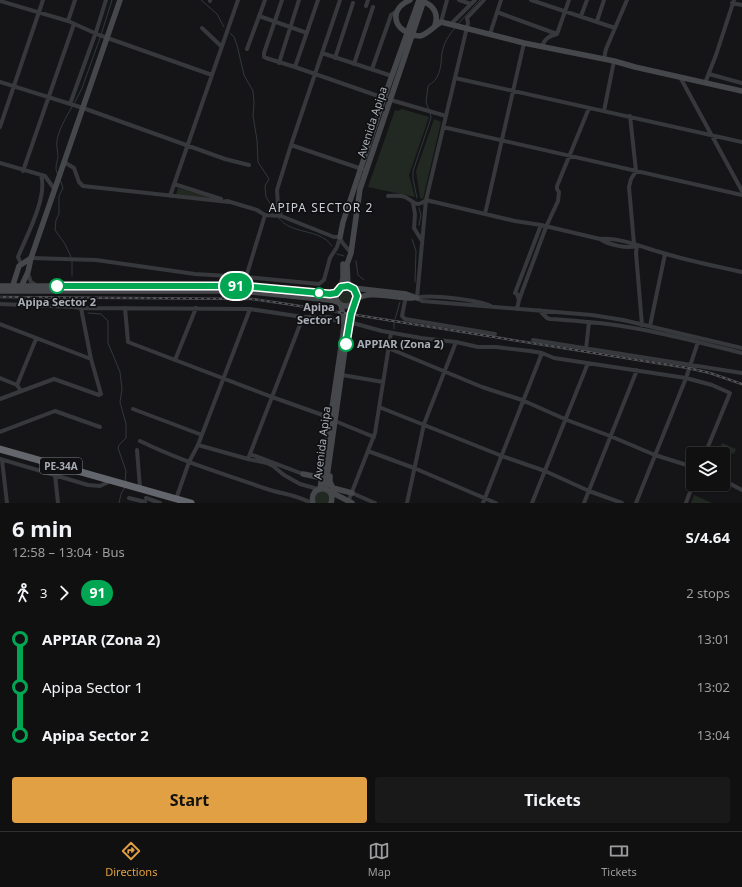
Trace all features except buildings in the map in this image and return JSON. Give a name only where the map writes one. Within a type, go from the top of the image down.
[{"type":"highway","name":"PE-34A","points":[[0,449],[190,503]]},
{"type":"street","points":[[0,127],[42,0]]},
{"type":"street","points":[[68,21],[75,0]]},
{"type":"street","points":[[70,104],[106,0]]},
{"type":"street","points":[[39,286],[31,282],[28,278],[31,258],[120,0]]},
{"type":"street","points":[[170,196],[238,0]]},
{"type":"street","points":[[246,49],[265,0]]},
{"type":"street","points":[[282,0],[264,56],[266,58],[387,99],[446,116]]},
{"type":"street","points":[[279,63],[299,0]]},
{"type":"street","points":[[295,67],[318,0]]},
{"type":"street","points":[[281,216],[278,206],[278,190],[291,145],[340,0]]},
{"type":"street","points":[[366,6],[368,0]]},
{"type":"street","points":[[372,69],[391,16],[405,2],[410,0]]},
{"type":"street","points":[[422,0],[436,12],[438,23]]},
{"type":"street","name":"Avenida Apipa","points":[[246,277],[319,284],[324,280],[330,258],[337,247],[343,222],[364,169],[422,0]]},
{"type":"street","points":[[396,12],[396,19],[401,29],[410,34],[419,36],[426,33],[438,23],[447,0]]},
{"type":"street","points":[[459,0],[471,4]]},
{"type":"street","points":[[451,24],[475,0]]},
{"type":"street","points":[[417,298],[426,200],[455,78],[467,18],[484,0]]},
{"type":"street","points":[[490,34],[501,0]]},
{"type":"street","points":[[532,0],[615,28]]},
{"type":"street","points":[[548,6],[551,0]]},
{"type":"street","points":[[557,34],[569,0]]},
{"type":"street","points":[[581,16],[587,0]]},
{"type":"street","points":[[597,21],[604,0]]},
{"type":"street","points":[[604,59],[606,49],[627,0]]},
{"type":"street","points":[[0,1],[68,21],[108,38],[212,75]]},
{"type":"street","points":[[705,83],[733,1],[742,5]]},
{"type":"street","points":[[336,58],[353,3]]},
{"type":"street","points":[[354,64],[373,7]]},
{"type":"street","points":[[497,12],[557,34]]},
{"type":"street","points":[[259,16],[307,33]]},
{"type":"street","points":[[438,23],[451,24],[524,43],[614,61],[742,91]]},
{"type":"street","points":[[23,171],[74,24]]},
{"type":"street","points":[[202,28],[221,46]]},
{"type":"street","name":"Avenida Apipa","points":[[387,99],[392,76],[410,34]]},
{"type":"street","points":[[542,47],[544,41],[549,36],[557,34]]},
{"type":"street","points":[[485,214],[524,43]]},
{"type":"street","points":[[322,53],[392,76]]},
{"type":"street","points":[[604,110],[614,61]]},
{"type":"street","points":[[709,74],[742,82]]},
{"type":"street","points":[[680,77],[742,191]]},
{"type":"street","points":[[455,78],[512,92],[604,110],[742,142]]},
{"type":"street","points":[[0,82],[83,108],[249,165]]},
{"type":"street","points":[[517,309],[546,227],[558,201],[559,192],[557,186],[590,108]]},
{"type":"street","points":[[630,116],[636,171],[631,179],[629,187],[642,325]]},
{"type":"street","points":[[443,127],[742,195]]},
{"type":"street","points":[[291,145],[364,169]]},
{"type":"street","points":[[64,162],[74,168],[79,182],[83,186],[229,202]]},
{"type":"street","points":[[0,163],[23,171],[41,175],[47,178],[55,190]]},
{"type":"street","name":"Avenida Apipa","points":[[341,287],[345,264],[351,253],[364,169]]},
{"type":"street","points":[[21,264],[18,257],[33,223],[43,182],[41,175]]},
{"type":"street","points":[[174,184],[257,210],[265,215],[281,216],[334,237],[340,237],[351,253]]},
{"type":"street","points":[[388,196],[403,197],[413,203],[420,204],[426,200],[541,225],[623,246],[631,247],[635,245],[665,254],[742,272]]},
{"type":"street","points":[[413,203],[415,214],[414,228],[422,241]]},
{"type":"street","points":[[242,289],[265,215]]},
{"type":"street","points":[[519,300],[517,294],[514,293],[541,225]]},
{"type":"street","points":[[650,326],[665,254]]},
{"type":"street","points":[[12,288],[21,264],[31,258],[96,260],[195,274],[246,277]]},
{"type":"street","name":"Avenida Apipa","points":[[345,264],[350,287]]},
{"type":"street","points":[[20,288],[28,272]]},
{"type":"street","points":[[0,286],[12,288],[242,289],[330,300],[348,307],[359,298],[368,294],[406,297],[417,298],[422,301],[592,315],[650,326],[742,348]]},
{"type":"street","points":[[20,288],[39,286],[242,289],[336,293]]},
{"type":"street","points":[[339,304],[336,298],[336,293],[341,287],[350,287],[406,297]]},
{"type":"street","points":[[350,287],[357,293],[355,302]]},
{"type":"street","points":[[0,291],[12,288]]},
{"type":"street","points":[[406,297],[402,316],[405,319],[495,334]]},
{"type":"street","name":"Avenida Apipa","points":[[333,420],[347,321],[355,302]]},
{"type":"street","points":[[0,304],[80,308],[250,309],[303,317],[330,317],[334,320],[347,321],[390,333],[456,342],[478,347],[516,349],[542,353],[554,358],[686,378],[712,385],[730,393],[708,447]]},
{"type":"street","name":"Avenida Apipa","points":[[312,503],[312,496],[314,492],[319,489],[342,375],[347,321],[339,304]]},
{"type":"street","points":[[0,399],[57,379],[100,394],[80,308]]},
{"type":"street","points":[[125,308],[128,342],[374,437]]},
{"type":"street","points":[[175,360],[196,308]]},
{"type":"street","points":[[176,499],[189,462],[202,435],[250,309]]},
{"type":"street","points":[[539,310],[550,319],[589,322],[647,331],[742,353]]},
{"type":"street","points":[[248,459],[303,317]]},
{"type":"street","points":[[586,349],[589,322]]},
{"type":"street","points":[[0,324],[91,359]]},
{"type":"street","points":[[198,445],[268,463],[284,475],[297,482],[319,489],[328,490],[349,503],[374,437],[390,333]]},
{"type":"street","points":[[17,385],[36,339]]},
{"type":"street","points":[[533,340],[742,373]]},
{"type":"street","points":[[408,503],[424,424],[456,342]]},
{"type":"street","points":[[636,503],[686,378],[698,342]]},
{"type":"street","points":[[388,348],[502,394],[522,400],[567,420],[655,455],[686,465]]},
{"type":"street","points":[[484,501],[522,400],[542,353]]},
{"type":"street","points":[[532,503],[567,420],[588,363]]},
{"type":"street","points":[[584,503],[637,370]]},
{"type":"street","points":[[342,375],[383,382]]},
{"type":"street","points":[[0,378],[17,385],[20,391]]},
{"type":"street","points":[[379,407],[502,456],[545,471],[589,491],[622,503]]},
{"type":"street","points":[[133,409],[202,435]]},
{"type":"street","points":[[0,432],[55,411],[100,428]]},
{"type":"street","points":[[250,454],[303,474],[316,477],[320,476],[326,433],[331,430],[334,444],[330,482],[334,488],[352,493],[376,503]]},
{"type":"street","name":"Avenida Apipa","points":[[331,430],[326,484],[332,498],[331,503]]},
{"type":"street","points":[[140,441],[189,462],[279,493],[298,496],[312,503]]},
{"type":"street","points":[[137,450],[139,488],[145,501]]},
{"type":"street","points":[[368,451],[414,468],[484,501],[496,503]]},
{"type":"street","points":[[7,503],[1,460],[94,485],[100,486],[111,480]]},
{"type":"street","points":[[55,475],[58,503]]},
{"type":"street","points":[[730,484],[742,490]]},
{"type":"street","points":[[686,503],[690,491]]},
{"type":"street","points":[[129,498],[160,503]]},
{"type":"shaded area","points":[[402,109],[429,117],[409,175],[415,197],[368,187],[395,110],[398,111]]},
{"type":"shaded area","points":[[434,119],[441,122],[423,199],[420,198],[416,171]]},
{"type":"shaded area","points":[[178,188],[213,198],[176,195]]},
{"type":"shaded area","points":[[347,288],[354,293],[355,296],[350,303],[347,304],[340,299],[339,296],[344,289]]},
{"type":"shaded area","points":[[722,443],[736,449],[734,454],[730,453],[730,447],[721,447]]},
{"type":"shaded area","points":[[325,491],[330,495],[329,503],[316,503],[315,498],[317,494]]},
{"type":"shaded area","points":[[694,495],[712,503],[691,503]]},
{"type":"waterway","points":[[101,35],[112,0]]},
{"type":"waterway","points":[[201,0],[217,14],[224,27]]},
{"type":"waterway","points":[[458,24],[480,0]]},
{"type":"waterway","points":[[429,110],[426,102],[428,86],[437,77],[444,46],[448,37],[455,28]]},
{"type":"waterway","points":[[230,33],[234,37],[237,45],[244,75],[253,91],[253,116],[257,140],[258,162],[269,179],[265,186],[266,197],[277,214]]},
{"type":"waterway","points":[[74,104],[82,88],[100,38]]},
{"type":"waterway","points":[[58,175],[56,168],[58,157],[58,137],[63,123],[72,107]]},
{"type":"waterway","points":[[417,198],[413,171],[431,118],[430,112]]},
{"type":"waterway","points":[[60,179],[63,188],[59,196],[59,214],[56,220],[55,230],[65,244],[71,257]]},
{"type":"waterway","points":[[419,208],[421,215],[419,225]]},
{"type":"waterway","points":[[278,217],[290,227],[320,236],[332,246]]},
{"type":"waterway","points":[[412,239],[416,251],[415,282]]},
{"type":"waterway","points":[[337,254],[344,256]]},
{"type":"waterway","points":[[72,260],[72,276]]},
{"type":"waterway","points":[[356,261],[358,275],[364,280]]},
{"type":"waterway","points":[[395,319],[400,302]]},
{"type":"waterway","points":[[88,313],[101,314],[108,321],[108,343],[120,372],[122,389],[120,402],[126,424],[126,438],[118,448],[126,471],[125,482]]},
{"type":"waterway","points":[[394,322],[394,329]]},
{"type":"waterway","points":[[119,503],[121,494],[125,487]]},
{"type":"railway","points":[[0,297],[252,299],[688,368],[710,373],[742,384]]},
{"type":"bus line","name":"91","points":[[57,286],[255,286],[330,294],[336,293],[341,287],[350,286],[357,293],[357,298],[351,314],[346,344]]},
{"type":"place","name":"Apipa Sector 2","points":[[57,286]]},
{"type":"place","name":"Apipa Sector 1","points":[[319,293]]},
{"type":"place","name":"APPIAR (Zona 2)","points":[[346,344]]},
{"type":"district","name":"APIPA SECTOR 2","points":[[321,208]]}]
